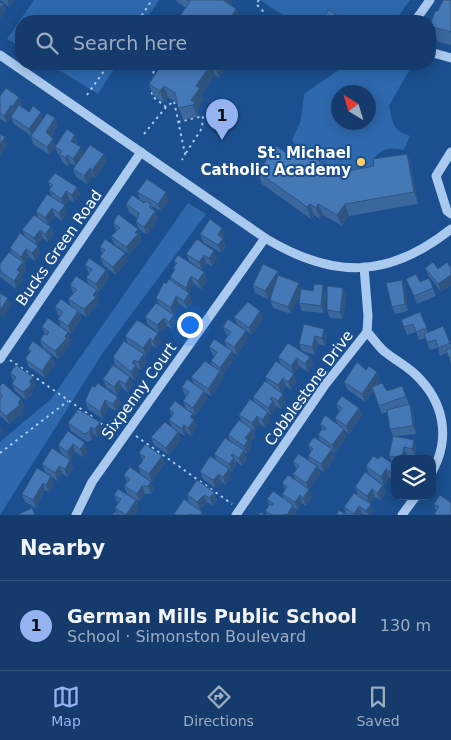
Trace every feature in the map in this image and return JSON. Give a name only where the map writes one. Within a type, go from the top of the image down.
[{"type":"street","points":[[419,15],[430,0]]},
{"type":"street","points":[[436,54],[451,58]]},
{"type":"street","points":[[2,60],[15,69]]},
{"type":"street","points":[[17,70],[141,152],[265,238],[294,254],[331,267],[386,265],[424,250],[451,229]]},
{"type":"street","name":"Bucks Green Road","points":[[1,357],[141,152]]},
{"type":"street","points":[[451,152],[436,176],[448,211],[451,214]]},
{"type":"street","name":"Sixpenny Court","points":[[76,515],[92,482],[122,438],[265,238]]},
{"type":"street","name":"Cobblestone Drive","points":[[238,512],[325,385],[367,332],[368,316],[364,267]]},
{"type":"street","points":[[367,332],[383,351],[422,381],[440,408],[444,439],[441,456],[436,465]]},
{"type":"street","points":[[402,515],[413,500]]},
{"type":"path","points":[[142,15],[152,0]]},
{"type":"path","points":[[258,0],[256,4],[264,12],[264,15]]},
{"type":"path","points":[[87,95],[105,70]]},
{"type":"path","points":[[154,70],[152,96],[166,107]]},
{"type":"path","points":[[144,134],[166,107],[174,101],[185,154]]},
{"type":"path","points":[[178,122],[203,116],[202,128],[182,160]]},
{"type":"path","points":[[1,357],[68,400],[122,438]]},
{"type":"path","points":[[0,453],[68,400]]},
{"type":"path","points":[[128,430],[238,512]]},
{"type":"shaded area","points":[[34,0],[159,0],[149,15],[24,15]]},
{"type":"shaded area","points":[[260,0],[410,0],[399,15],[283,15]]},
{"type":"shaded area","points":[[15,27],[15,44],[7,39]]},
{"type":"shaded area","points":[[59,70],[113,70],[98,94]]},
{"type":"shaded area","points":[[338,70],[409,70],[389,106],[396,128],[410,136],[404,150],[390,149],[376,156],[373,161],[376,176],[348,179],[292,140],[301,120],[304,94]]},
{"type":"shaded area","points":[[188,203],[206,214],[104,351],[0,515],[0,442],[51,399]]},
{"type":"building","points":[[187,0],[223,0],[236,9],[232,15],[180,15],[190,2]]},
{"type":"building","points":[[443,0],[451,0],[451,32],[436,28],[436,15],[434,15],[435,11],[438,11]]},
{"type":"building","points":[[329,10],[336,15],[325,15]]},
{"type":"building","points":[[158,70],[207,70],[196,86],[200,88],[191,100],[195,103],[193,105],[178,108],[175,93],[164,86],[160,91],[149,84]]},
{"type":"building","points":[[6,88],[19,97],[4,116],[0,113],[0,96]]},
{"type":"building","points":[[19,105],[29,112],[33,106],[41,112],[29,129],[11,117]]},
{"type":"building","points":[[47,113],[55,118],[46,132],[53,139],[47,147],[31,136]]},
{"type":"building","points":[[67,129],[75,135],[71,141],[81,147],[73,159],[67,155],[65,158],[60,154],[62,151],[55,147]]},
{"type":"building","points":[[0,134],[5,137],[0,144]]},
{"type":"building","points":[[301,143],[319,156],[316,159],[336,173],[374,166],[373,159],[407,154],[414,192],[345,204],[337,215],[318,204],[316,208],[310,204],[307,207],[258,172],[276,146],[288,154],[290,151],[294,153]]},
{"type":"building","points":[[90,145],[104,154],[92,170],[90,168],[84,176],[73,169]]},
{"type":"building","points":[[55,173],[77,187],[72,195],[66,191],[61,199],[49,190],[53,185],[48,182]]},
{"type":"building","points":[[147,179],[166,192],[158,204],[137,192]]},
{"type":"building","points":[[47,194],[65,205],[59,213],[52,208],[45,218],[36,211]]},
{"type":"building","points":[[132,195],[144,203],[146,201],[151,204],[149,207],[155,211],[144,227],[136,222],[139,213],[126,204]]},
{"type":"building","points":[[118,214],[138,229],[135,233],[138,234],[126,247],[111,236],[120,228],[113,223]]},
{"type":"building","points":[[34,215],[51,227],[45,234],[40,230],[34,238],[22,230]]},
{"type":"building","points":[[210,219],[222,228],[218,235],[223,239],[218,245],[200,234]]},
{"type":"building","points":[[20,233],[38,246],[32,253],[26,249],[21,257],[10,248]]},
{"type":"building","points":[[105,239],[125,253],[113,267],[100,257],[105,250],[100,247]]},
{"type":"building","points":[[197,239],[214,251],[209,258],[204,255],[199,262],[186,254]]},
{"type":"building","points":[[9,252],[23,262],[17,270],[20,272],[14,281],[0,271],[0,264]]},
{"type":"building","points":[[178,255],[204,272],[198,281],[191,276],[186,288],[170,277],[175,269],[173,268],[177,263],[174,261]]},
{"type":"building","points":[[89,258],[106,270],[96,284],[86,278],[92,269],[85,265]]},
{"type":"building","points":[[433,262],[438,269],[447,262],[451,268],[451,275],[438,284],[425,268]]},
{"type":"building","points":[[263,264],[278,271],[265,291],[253,285]]},
{"type":"building","points":[[416,274],[420,282],[429,278],[433,288],[414,296],[406,279]]},
{"type":"building","points":[[278,275],[299,283],[288,307],[270,300]]},
{"type":"building","points":[[76,276],[97,290],[93,295],[96,297],[84,309],[68,299],[77,290],[70,285]]},
{"type":"building","points":[[169,279],[189,293],[184,301],[176,296],[171,308],[156,298],[164,282],[166,284]]},
{"type":"building","points":[[402,280],[405,304],[392,307],[386,283]]},
{"type":"building","points":[[314,284],[323,285],[321,306],[299,303],[301,289],[313,291]]},
{"type":"building","points":[[327,286],[343,288],[340,312],[327,310]]},
{"type":"building","points":[[0,293],[8,298],[0,310]]},
{"type":"building","points":[[61,299],[78,311],[68,326],[58,319],[63,312],[55,307]]},
{"type":"building","points":[[248,302],[260,311],[249,328],[234,317]]},
{"type":"building","points":[[156,303],[174,315],[169,322],[164,318],[157,325],[145,317]]},
{"type":"building","points":[[420,312],[427,328],[416,332],[413,324],[404,327],[401,320]]},
{"type":"building","points":[[48,318],[68,332],[65,337],[67,338],[55,351],[40,340],[44,334],[47,335],[49,332],[42,327]]},
{"type":"building","points":[[228,319],[246,331],[234,347],[224,341],[231,332],[223,327]]},
{"type":"building","points":[[137,320],[158,333],[153,341],[150,338],[143,348],[125,336]]},
{"type":"building","points":[[304,324],[324,329],[322,338],[315,336],[312,347],[299,344]]},
{"type":"building","points":[[443,326],[450,343],[438,348],[436,340],[427,342],[424,334]]},
{"type":"building","points":[[214,339],[232,351],[220,368],[211,361],[217,352],[209,347]]},
{"type":"building","points":[[33,341],[52,356],[42,371],[26,360],[31,351],[28,348]]},
{"type":"building","points":[[124,341],[144,354],[138,362],[134,360],[132,363],[136,365],[131,372],[113,357]]},
{"type":"building","points":[[288,343],[310,357],[305,364],[297,358],[291,366],[278,357]]},
{"type":"building","points":[[451,348],[451,357],[449,358],[446,350]]},
{"type":"building","points":[[205,361],[220,371],[208,389],[191,377]]},
{"type":"building","points":[[276,361],[294,374],[288,382],[283,378],[278,385],[265,377]]},
{"type":"building","points":[[357,362],[366,370],[369,366],[377,372],[362,394],[344,382]]},
{"type":"building","points":[[16,365],[33,377],[30,381],[31,386],[23,392],[12,384],[16,377],[10,373]]},
{"type":"building","points":[[113,365],[130,377],[125,384],[119,380],[114,387],[103,379]]},
{"type":"building","points":[[187,379],[204,391],[193,408],[183,401],[189,392],[182,387]]},
{"type":"building","points":[[265,381],[283,394],[278,401],[272,397],[270,399],[273,401],[268,408],[253,397]]},
{"type":"building","points":[[3,383],[21,399],[18,403],[20,405],[6,416],[0,411],[0,399],[3,396],[0,394],[0,386]]},
{"type":"building","points":[[98,383],[118,397],[113,404],[105,400],[100,412],[85,401],[92,386],[95,387]]},
{"type":"building","points":[[382,383],[387,391],[402,386],[406,396],[379,406],[372,387]]},
{"type":"building","points":[[342,396],[359,408],[346,426],[335,418],[342,408],[336,404]]},
{"type":"building","points":[[250,399],[268,412],[262,420],[257,416],[252,423],[239,415]]},
{"type":"building","points":[[175,401],[193,414],[190,417],[194,420],[188,428],[184,425],[182,429],[169,420],[174,413],[169,409]]},
{"type":"building","points":[[410,404],[413,426],[390,429],[387,410]]},
{"type":"building","points":[[78,409],[100,422],[95,429],[91,427],[89,432],[84,434],[68,423]]},
{"type":"building","points":[[325,415],[344,429],[332,445],[318,435],[322,429],[325,430],[326,428],[320,424]]},
{"type":"building","points":[[239,420],[252,429],[245,438],[248,440],[244,446],[228,435]]},
{"type":"building","points":[[165,422],[178,432],[166,448],[151,437]]},
{"type":"building","points":[[68,431],[85,443],[80,449],[73,444],[67,452],[58,445]]},
{"type":"building","points":[[393,436],[414,440],[412,449],[404,447],[403,455],[389,456]]},
{"type":"building","points":[[314,437],[332,449],[321,464],[308,456],[313,449],[308,445]]},
{"type":"building","points":[[225,438],[244,450],[239,458],[232,454],[231,456],[234,458],[229,464],[214,454]]},
{"type":"building","points":[[145,444],[162,456],[149,474],[138,467],[145,457],[139,453]]},
{"type":"building","points":[[52,448],[70,460],[65,469],[59,466],[55,473],[42,464]]},
{"type":"building","points":[[299,454],[317,466],[306,483],[293,474],[299,466],[293,461]]},
{"type":"building","points":[[210,456],[229,469],[223,477],[219,474],[213,480],[200,472]]},
{"type":"building","points":[[373,456],[378,459],[381,456],[391,462],[391,473],[386,469],[381,477],[366,466]]},
{"type":"building","points":[[130,467],[151,482],[148,486],[142,486],[137,494],[124,486],[130,479],[124,475]]},
{"type":"building","points":[[37,468],[51,476],[46,485],[43,483],[33,500],[22,494]]},
{"type":"building","points":[[365,472],[383,485],[377,493],[372,489],[367,496],[355,487]]},
{"type":"building","points":[[288,475],[309,489],[303,498],[300,495],[295,502],[282,494],[287,487],[282,483]]},
{"type":"building","points":[[197,480],[214,492],[210,498],[204,495],[197,502],[187,495]]},
{"type":"building","points":[[118,489],[136,500],[126,515],[115,508],[121,499],[114,495]]},
{"type":"building","points":[[273,491],[293,505],[287,515],[272,515],[265,511],[270,504],[272,506],[274,504],[267,499]]},
{"type":"building","points":[[354,493],[371,504],[366,511],[359,506],[354,514],[344,507]]},
{"type":"building","points":[[440,495],[451,503],[451,515],[434,514],[439,507],[434,504]]},
{"type":"building","points":[[184,499],[202,512],[200,515],[174,514]]},
{"type":"building","points":[[32,508],[35,515],[17,515]]},
{"type":"building","points":[[339,510],[346,515],[336,515]]},
{"type":"place","name":"German Mills Public School","points":[[222,140]]},
{"type":"place","name":"St. Michael Catholic Academy","points":[[361,162]]}]
